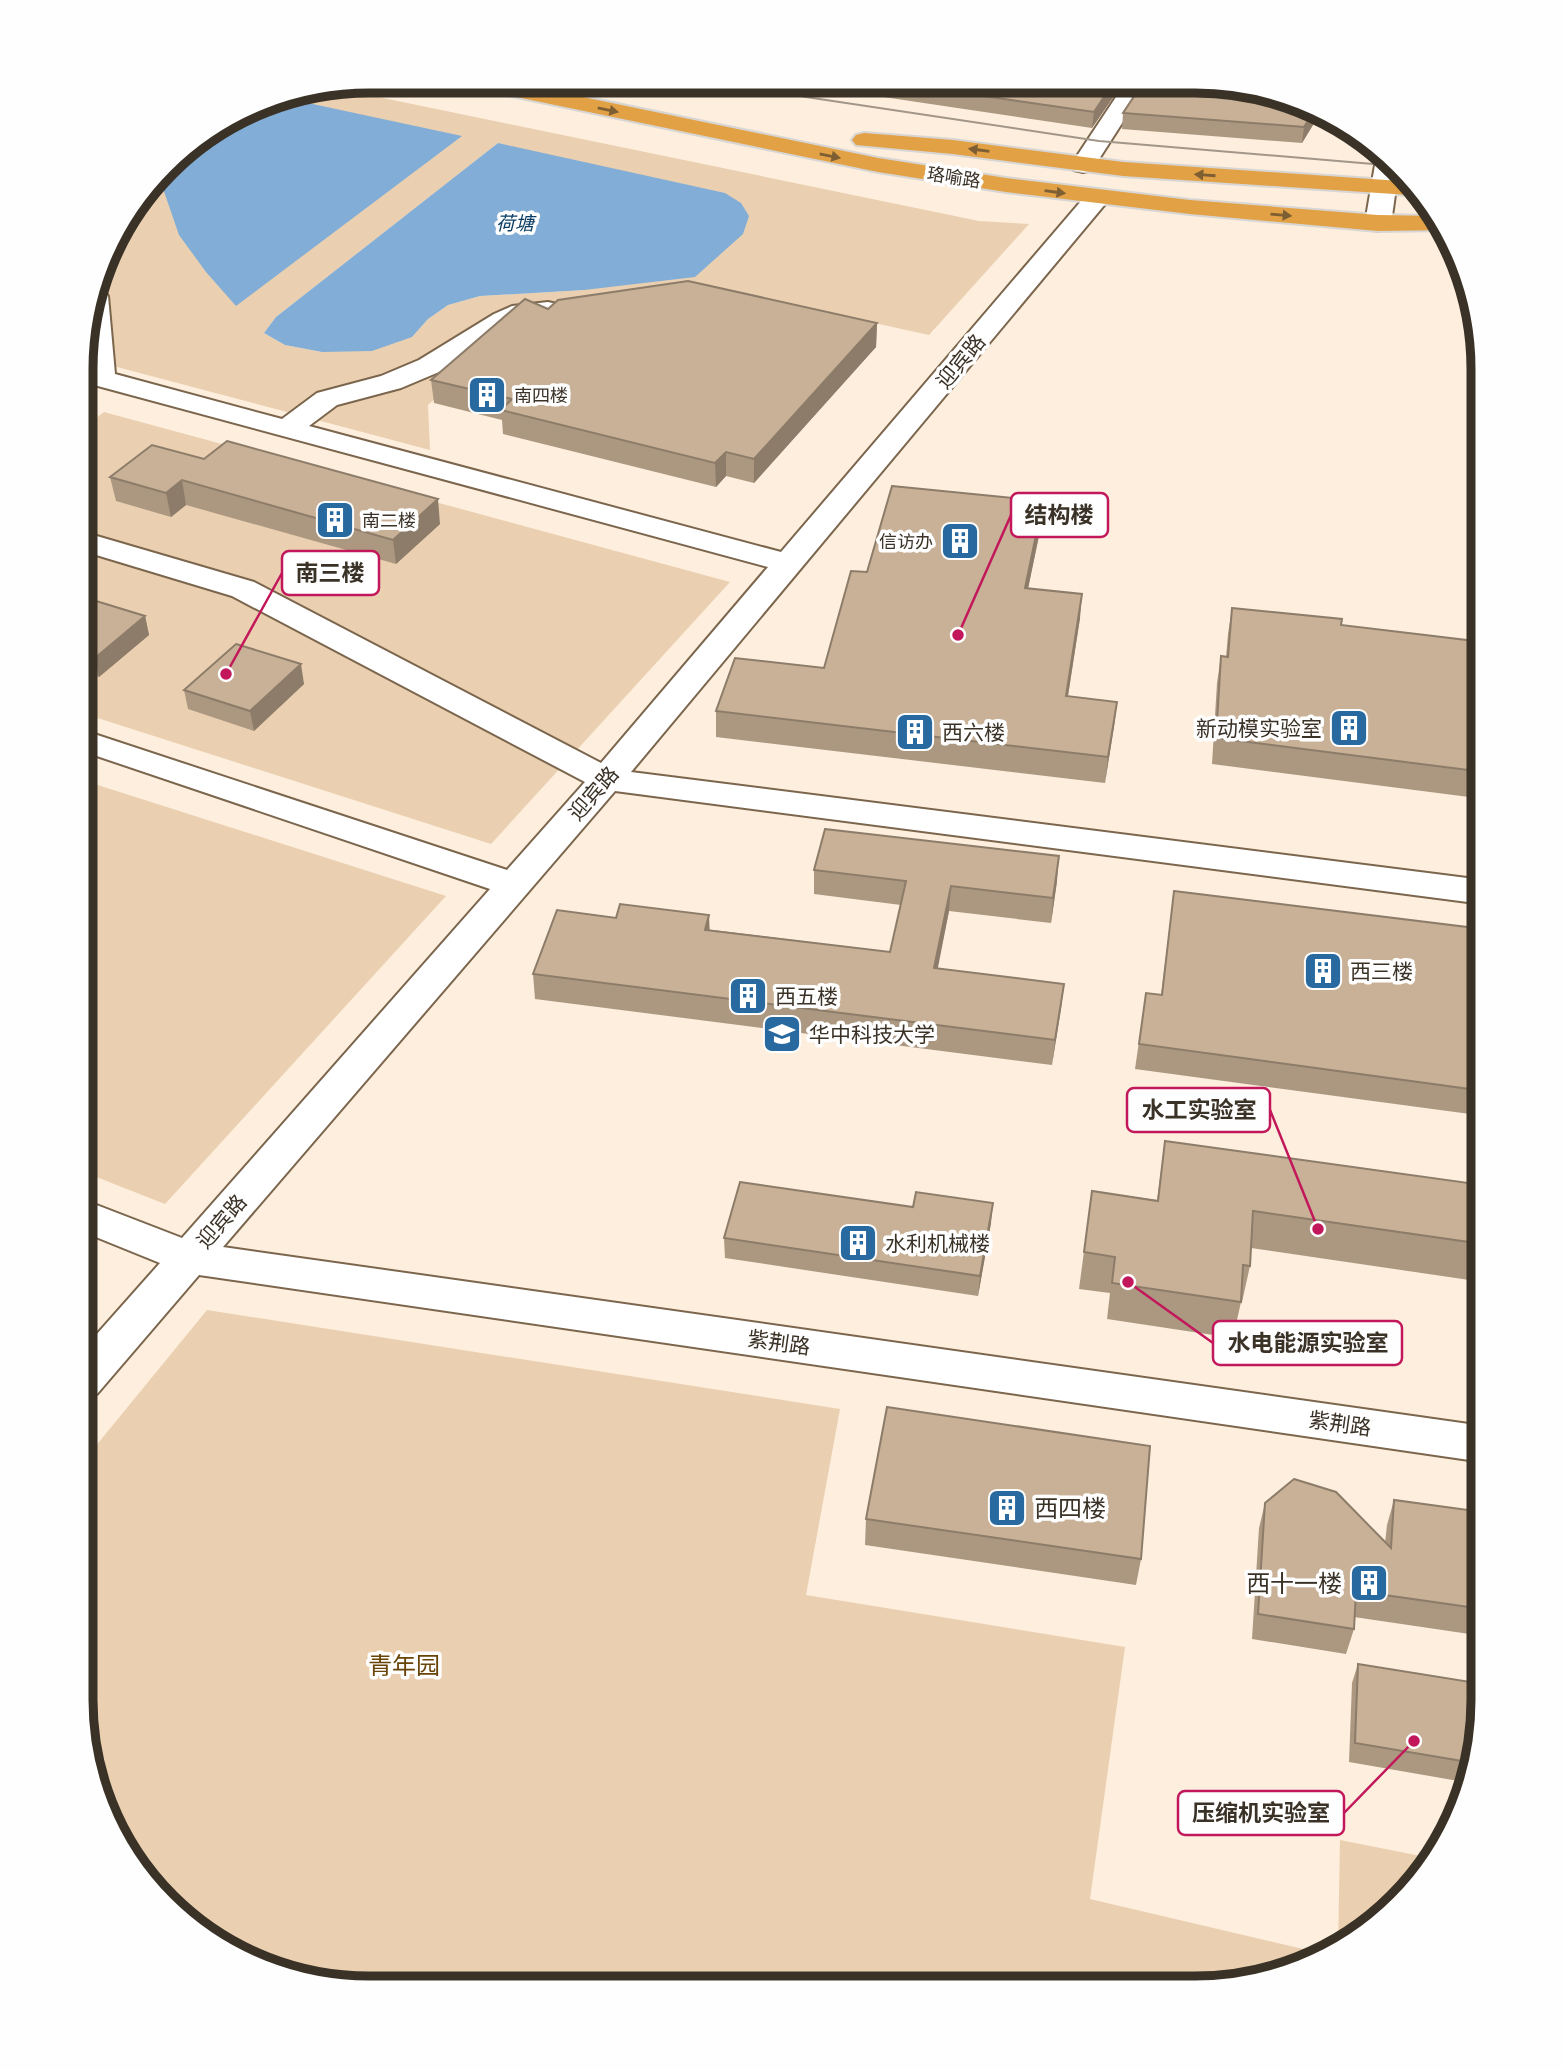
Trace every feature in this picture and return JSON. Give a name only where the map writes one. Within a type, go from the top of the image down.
[{"type":"highway","name":"珞喻路","points":[[532,93],[878,165],[1097,198],[1378,223],[1430,224]]},
{"type":"highway","name":"珞喻路","points":[[622,93],[798,130],[865,140],[953,147],[1123,170],[1404,189]]},
{"type":"street","points":[[1083,164],[1124,102],[1133,93]]},
{"type":"street","points":[[1378,223],[1388,172]]},
{"type":"street","name":"迎宾路","points":[[93,1368],[606,779],[1097,198]]},
{"type":"street","points":[[286,429],[327,398],[391,382],[429,366],[503,320],[521,312],[577,307]]},
{"type":"street","points":[[93,384],[286,429],[788,563]]},
{"type":"street","points":[[93,544],[243,589],[606,779],[1471,890]]},
{"type":"street","points":[[93,744],[514,885]]},
{"type":"street","name":"紫荆路","points":[[93,1219],[190,1258],[1471,1442]]},
{"type":"green space","points":[[359,93],[979,221],[1029,224],[929,335],[698,284],[464,373],[428,405],[430,450],[93,361],[102,297],[121,247],[139,215],[161,187],[202,149],[247,121],[280,107],[315,98]],"holes":[[[498,143],[584,290],[480,296],[448,305],[428,319],[412,337],[322,352],[285,345],[264,333],[276,317]]]},
{"type":"green space","points":[[104,412],[730,582],[491,844],[93,717],[93,420]]},
{"type":"green space","points":[[93,784],[446,896],[165,1204],[93,1176]]},
{"type":"green space","name":"青年园","points":[[207,1310],[840,1409],[806,1595],[1125,1647],[1090,1899],[1311,1951],[1267,1967],[1214,1976],[350,1976],[280,1962],[215,1930],[187,1908],[161,1882],[139,1854],[107,1789],[93,1719],[93,1449]]},
{"type":"green space","points":[[1340,1840],[1423,1856],[1377,1908],[1338,1936]]},
{"type":"water","points":[[300,101],[462,136],[236,306],[206,272],[179,235],[162,186],[187,161],[215,139],[280,107]]},
{"type":"water","name":"荷塘","points":[[498,143],[725,193],[741,203],[749,216],[743,234],[695,277],[584,290],[480,296],[448,305],[428,319],[412,337],[372,351],[322,352],[285,345],[264,333],[276,317]]},
{"type":"building","points":[[964,93],[1106,93],[1094,112]]},
{"type":"building","points":[[1136,93],[1214,93],[1267,102],[1310,118],[1304,127],[1123,113]]},
{"type":"building","points":[[688,281],[877,323],[754,459],[726,452],[715,463],[501,410],[512,399],[431,380],[525,299],[548,309],[558,300]]},
{"type":"building","points":[[227,441],[438,499],[393,540],[182,480],[166,493],[110,477],[152,445],[204,459]]},
{"type":"building","points":[[892,486],[1043,501],[1025,588],[1082,594],[1066,696],[1117,702],[1108,757],[716,711],[735,658],[824,668],[851,571],[867,572]]},
{"type":"building","points":[[93,600],[145,616],[95,658]]},
{"type":"building","name":"新动模实验室","points":[[1232,608],[1342,619],[1341,625],[1471,641],[1471,770],[1216,738],[1221,656],[1228,657]]},
{"type":"building","points":[[236,644],[301,664],[250,711],[184,690]]},
{"type":"building","points":[[825,829],[1059,856],[1053,898],[951,886],[934,968],[1064,984],[1055,1040],[533,974],[557,910],[616,918],[620,904],[709,915],[705,930],[890,952],[906,881],[814,870]]},
{"type":"building","points":[[1174,891],[1471,928],[1471,1089],[1139,1044],[1146,993],[1162,995]]},
{"type":"building","points":[[1165,1141],[1471,1183],[1471,1242],[1253,1211],[1250,1266],[1243,1265],[1241,1302],[1112,1283],[1115,1257],[1084,1252],[1092,1191],[1158,1201]]},
{"type":"building","name":"水利机械楼","points":[[740,1182],[913,1207],[916,1192],[993,1203],[980,1276],[724,1238]]},
{"type":"building","name":"西四楼","points":[[887,1407],[1150,1446],[1141,1559],[866,1519]]},
{"type":"building","name":"西十一楼","points":[[1294,1479],[1336,1492],[1391,1548],[1394,1500],[1471,1510],[1471,1607],[1356,1591],[1354,1629],[1258,1614],[1265,1503]]},
{"type":"building","points":[[1358,1664],[1471,1682],[1471,1719],[1464,1761],[1355,1743]]},
{"type":"tram line","points":[[786,93],[1099,141],[1381,165]]},
{"type":"place","name":"南四楼","points":[[487,395]]},
{"type":"place","name":"南二楼","points":[[335,520]]},
{"type":"place","name":"信访办","points":[[960,541]]},
{"type":"place","name":"结构楼","points":[[958,635]]},
{"type":"place","name":"南三楼","points":[[226,674]]},
{"type":"place","name":"新动模实验室","points":[[1349,728]]},
{"type":"place","name":"西六楼","points":[[915,732]]},
{"type":"place","name":"西三楼","points":[[1323,971]]},
{"type":"place","name":"西五楼","points":[[748,996]]},
{"type":"place","name":"华中科技大学","points":[[782,1034]]},
{"type":"place","name":"水工实验室","points":[[1318,1229]]},
{"type":"place","name":"水利机械楼","points":[[858,1243]]},
{"type":"place","name":"水电能源实验室","points":[[1128,1282]]},
{"type":"place","name":"西四楼","points":[[1007,1508]]},
{"type":"place","name":"西十一楼","points":[[1369,1583]]},
{"type":"place","name":"压缩机实验室","points":[[1414,1741]]}]
